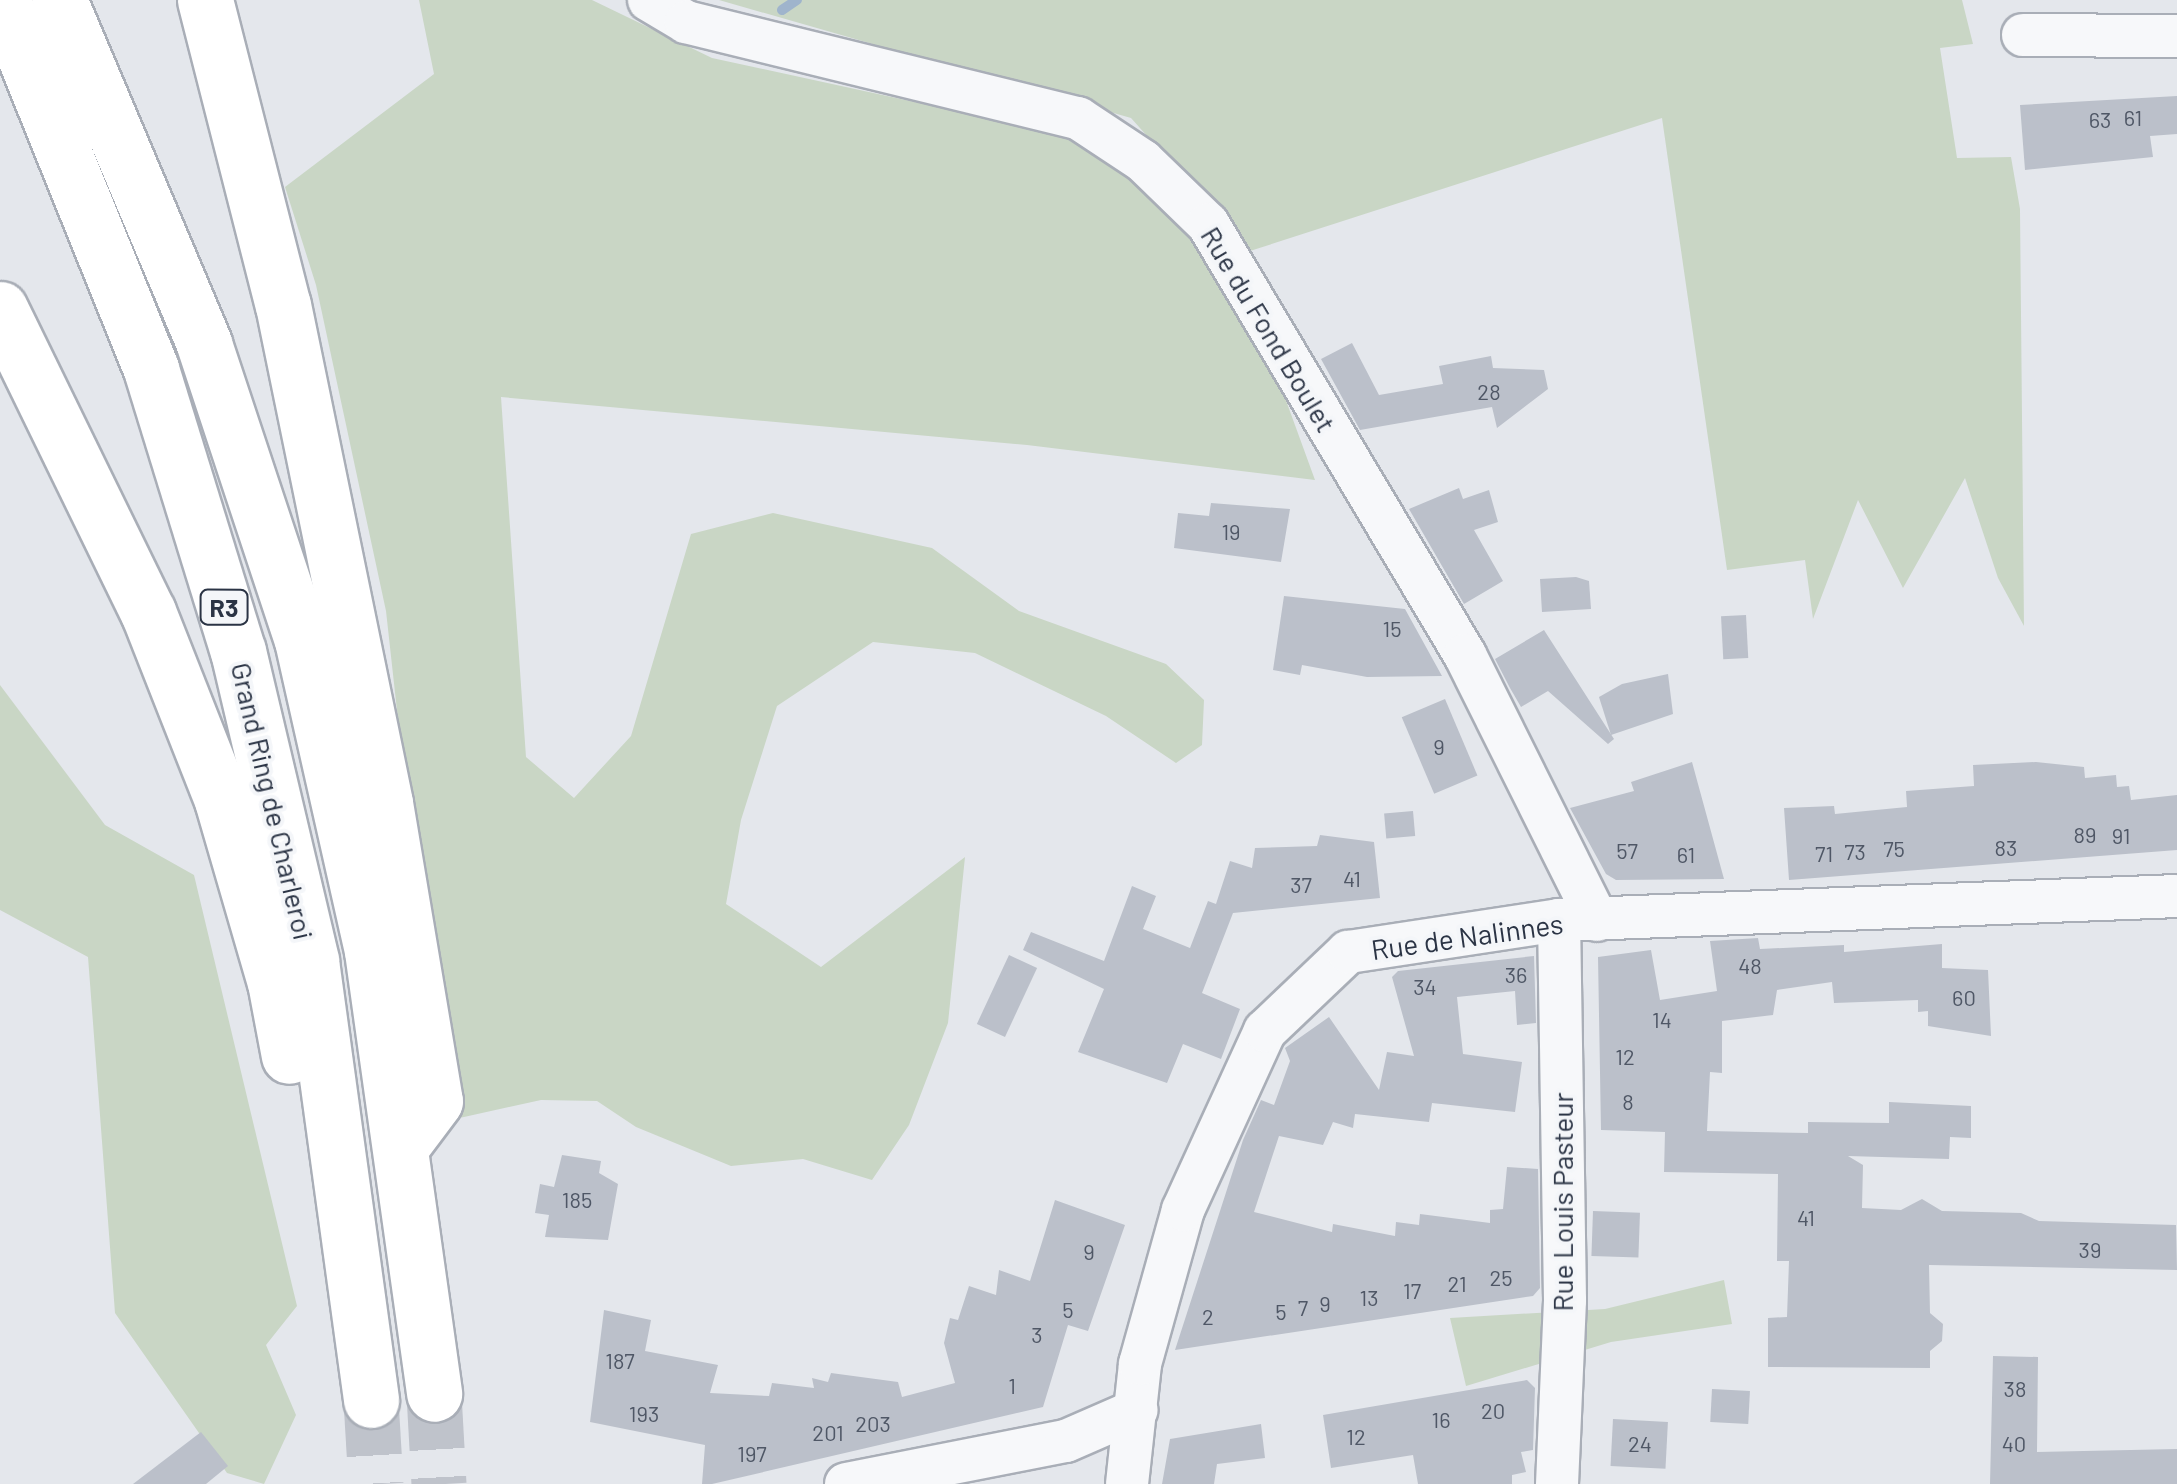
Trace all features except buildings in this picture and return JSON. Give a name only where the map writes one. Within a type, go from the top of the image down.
[{"type":"highway","name":"Grand Ring de Charleroi","points":[[2,0],[152,370],[238,651],[311,960],[371,1400]]},
{"type":"highway","name":"R3","points":[[60,0],[204,344],[302,640],[372,951],[434,1394]]},
{"type":"highway","points":[[205,0],[338,551],[388,822],[435,1101],[402,1145]]},
{"type":"highway","points":[[0,309],[148,612],[222,800],[275,982],[312,1186],[350,1240]]},
{"type":"street","name":"Rue du Fond Boulet","points":[[649,0],[686,22],[1078,118],[1156,174],[1208,224],[1455,638],[1578,920]]},
{"type":"street","points":[[2023,35],[2177,36]]},
{"type":"street","name":"Rue de Nalinnes","points":[[1127,1484],[1140,1364],[1183,1210],[1265,1031],[1348,952],[1578,920],[2177,896]]},
{"type":"street","name":"Rue Louis Pasteur","points":[[1558,1484],[1578,920]]},
{"type":"street","points":[[846,1484],[1066,1441],[1138,1410]]},
{"type":"green space","points":[[419,0],[592,0],[712,58],[1085,139],[1195,228],[1280,384],[1315,480],[1027,445],[501,397],[526,757],[574,798],[631,736],[691,534],[773,513],[932,548],[1019,611],[1166,664],[1204,700],[1202,745],[1176,763],[1106,716],[975,653],[873,642],[777,706],[741,820],[726,904],[821,967],[965,857],[948,1023],[909,1125],[872,1180],[803,1159],[731,1166],[636,1127],[597,1101],[541,1100],[455,1119],[414,864],[386,611],[316,285],[285,187],[434,74]]},
{"type":"green space","points":[[719,0],[1962,0],[1973,44],[1940,48],[1957,158],[2011,157],[2020,209],[2024,626],[1998,578],[1965,478],[1903,588],[1858,500],[1813,619],[1805,560],[1727,570],[1662,118],[1250,251],[1131,118]]},
{"type":"green space","points":[[0,685],[105,825],[194,875],[297,1306],[266,1345],[296,1415],[264,1484],[227,1473],[115,1313],[88,957],[0,910]]},
{"type":"green space","points":[[1724,1280],[1732,1324],[1611,1342],[1466,1386],[1450,1318],[1605,1309]]},
{"type":"waterway","points":[[782,10],[797,0]]},
{"type":"tunnel","points":[[434,1394],[439,1484]]},
{"type":"tunnel","points":[[371,1400],[376,1484]]}]
